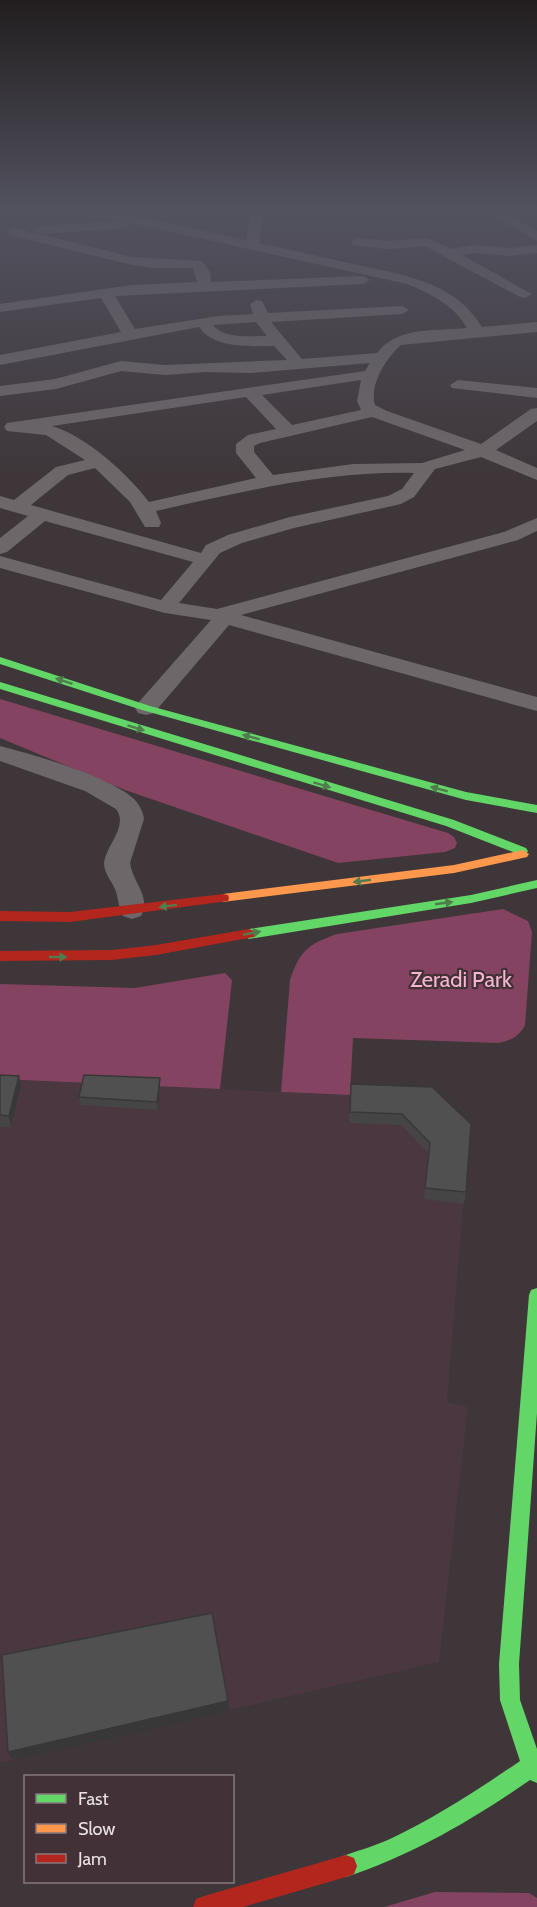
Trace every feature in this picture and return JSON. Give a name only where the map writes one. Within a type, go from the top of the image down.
[{"type":"main road","points":[[0,660],[458,810],[523,852],[463,884],[309,906],[132,910],[70,917],[0,916]]},
{"type":"main road","points":[[0,685],[458,810],[536,816]]},
{"type":"main road","points":[[0,956],[112,955],[309,906],[463,884],[537,884]]},
{"type":"main road","points":[[204,1907],[367,1860],[468,1810],[534,1769],[510,1700],[509,1664],[537,1295]]},
{"type":"street","points":[[0,308],[64,299]]},
{"type":"street","points":[[110,299],[130,334]]},
{"type":"street","points":[[257,299],[257,306],[262,318],[277,341],[299,365]]},
{"type":"street","points":[[449,299],[459,306],[477,332]]},
{"type":"street","points":[[516,319],[517,301],[520,299]]},
{"type":"street","points":[[0,360],[203,322],[402,310]]},
{"type":"street","points":[[537,327],[516,319],[477,332],[402,339],[391,346],[382,357],[371,374],[364,396],[365,404],[373,412],[483,451],[537,475]]},
{"type":"street","points":[[203,322],[210,332],[220,336],[277,341]]},
{"type":"street","points":[[3,386],[56,384],[121,366],[165,370],[299,365],[382,357]]},
{"type":"street","points":[[121,366],[156,404]]},
{"type":"street","points":[[6,426],[371,374]]},
{"type":"street","points":[[458,385],[537,393]]},
{"type":"street","points":[[250,392],[288,431]]},
{"type":"street","points":[[268,481],[245,453],[246,444],[288,431],[373,412]]},
{"type":"street","points":[[145,508],[268,481],[371,466],[424,468],[483,451],[537,413]]},
{"type":"street","points":[[6,426],[45,429],[98,462],[145,508],[156,537],[152,545]]},
{"type":"street","points":[[8,505],[62,471],[98,462]]},
{"type":"street","points":[[165,606],[213,549],[235,539],[290,523],[394,500],[408,493],[424,468]]},
{"type":"street","points":[[8,505],[206,560]]},
{"type":"street","points":[[0,548],[42,514]]},
{"type":"street","points":[[146,708],[221,616],[511,536],[537,524]]},
{"type":"street","points":[[0,562],[165,606],[221,616],[537,704]]},
{"type":"street","points":[[0,753],[92,785],[125,801],[131,810],[131,830],[119,852],[117,867],[121,879],[129,890],[132,910]]},
{"type":"shaded area","points":[[0,1079],[430,1099],[469,1136],[447,1402],[468,1407],[439,1662],[0,1763]]},
{"type":"green space","points":[[0,699],[448,833],[457,843],[455,848],[445,852],[338,863],[125,790],[0,738]]},
{"type":"green space","name":"Zeradi Park","points":[[503,909],[528,921],[532,932],[525,1025],[517,1035],[498,1043],[353,1038],[350,1095],[281,1092],[290,980],[297,962],[312,945],[337,934]]},
{"type":"green space","points":[[225,973],[232,980],[220,1089],[0,1079],[0,984],[135,988]]},
{"type":"green space","points":[[435,1892],[529,1893],[537,1898],[537,1907],[384,1907]]},
{"type":"building","points":[[0,1075],[19,1076],[9,1116],[0,1115]]},
{"type":"building","points":[[84,1075],[160,1078],[157,1102],[79,1097]]},
{"type":"building","points":[[351,1084],[432,1087],[471,1124],[466,1192],[425,1188],[430,1143],[402,1114],[350,1112]]},
{"type":"building","points":[[212,1613],[228,1701],[8,1752],[2,1655]]},
{"type":"traffic: fast","points":[[0,660],[146,708],[466,796],[537,809]]},
{"type":"traffic: fast","points":[[0,685],[450,823],[522,851]]},
{"type":"traffic: fast","points":[[249,934],[471,899],[537,884]]},
{"type":"traffic: fast","points":[[537,1295],[509,1664],[510,1700],[532,1765],[537,1772]]},
{"type":"traffic: fast","points":[[346,1866],[395,1848],[443,1823],[532,1765]]},
{"type":"traffic: slow","points":[[223,898],[454,869],[523,854]]},
{"type":"traffic: jam","points":[[0,916],[70,917],[223,898]]},
{"type":"traffic: jam","points":[[0,956],[112,955],[249,934]]},
{"type":"traffic: jam","points":[[204,1907],[346,1866]]}]
